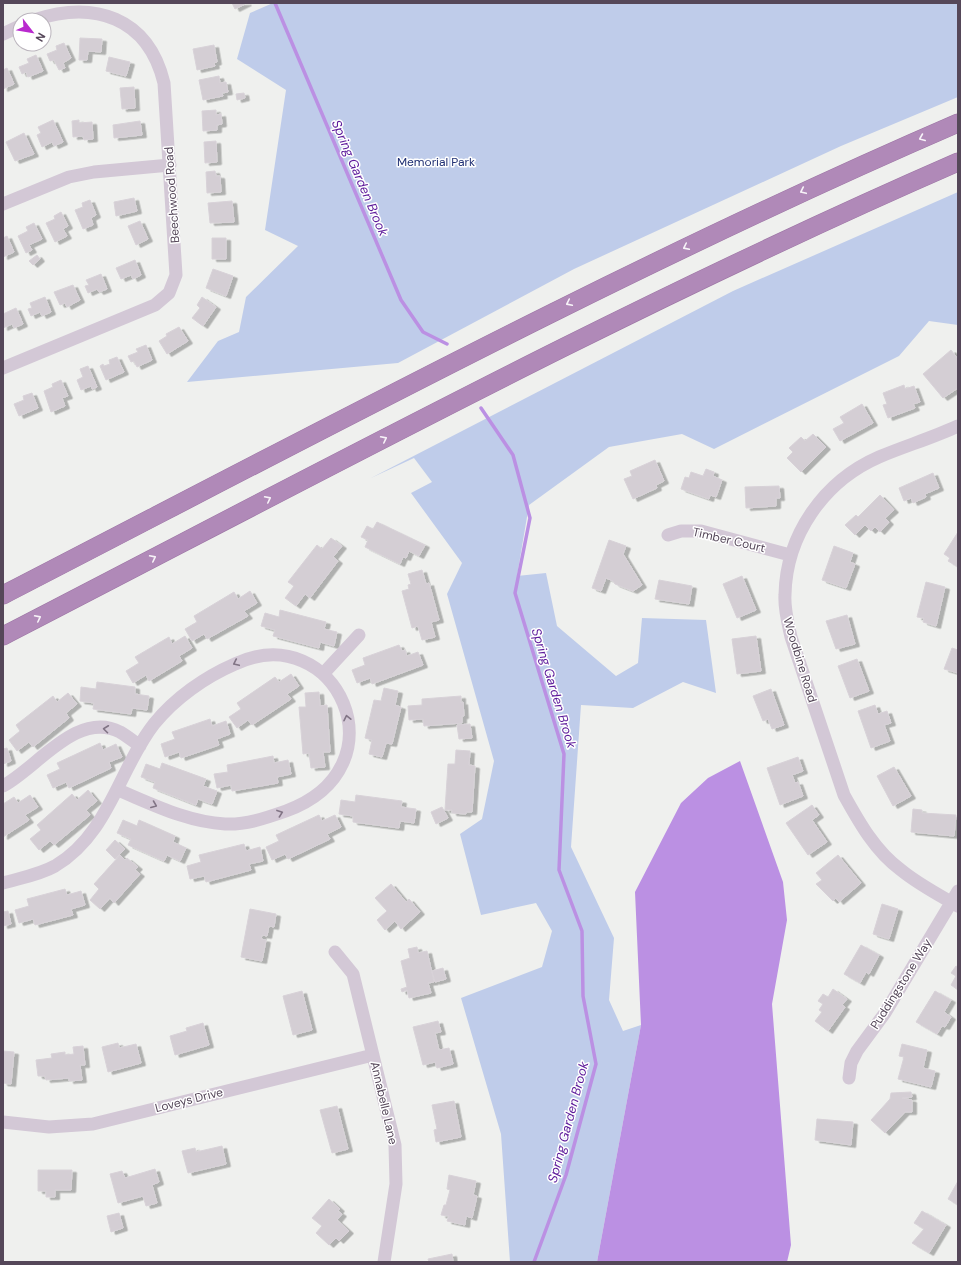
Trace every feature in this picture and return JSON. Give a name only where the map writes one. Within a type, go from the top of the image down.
[{"type":"highway","points":[[3,594],[506,335],[605,286],[742,219],[958,123]]},
{"type":"highway","points":[[3,636],[528,364],[757,253],[958,162]]},
{"type":"street","name":"Beechwood Road","points":[[3,368],[155,305],[169,294],[176,275],[170,165],[164,83],[161,68],[146,41],[125,22],[99,11],[68,9],[52,13]]},
{"type":"street","points":[[3,204],[69,177],[94,172],[170,165]]},
{"type":"street","name":"Woodbine Road","points":[[956,900],[916,881],[887,858],[856,817],[844,795],[791,637],[786,617],[785,596],[786,576],[790,555],[804,525],[817,506],[844,478],[878,457],[958,426]]},
{"type":"street","name":"Timber Court","points":[[668,535],[681,531],[701,531],[790,555]]},
{"type":"street","points":[[323,674],[359,635]]},
{"type":"street","points":[[3,883],[39,873],[55,865],[73,851],[102,818],[140,746],[167,709],[204,681],[249,657],[261,654],[287,655],[301,660],[323,674],[333,684],[343,703],[348,718],[348,748],[337,774],[326,788],[314,798],[296,807],[269,817],[244,823],[226,824],[211,822],[172,812],[118,790]]},
{"type":"street","points":[[3,786],[25,772],[69,736],[84,729],[110,728],[120,732],[140,746]]},
{"type":"street","name":"Puddingstone Way","points":[[849,1078],[851,1062],[857,1051],[885,1013],[956,900]]},
{"type":"street","name":"Annabelle Lane","points":[[335,952],[353,974],[395,1146],[397,1163],[396,1184],[384,1262]]},
{"type":"street","name":"Loveys Drive","points":[[3,1122],[49,1127],[93,1124],[373,1055]]},
{"type":"green space","name":"Memorial Park","points":[[273,3],[958,3],[958,97],[841,146],[574,269],[398,363],[187,382],[218,341],[239,332],[246,297],[298,246],[265,230],[286,90],[237,59],[250,13]]},
{"type":"green space","points":[[958,192],[958,325],[929,321],[899,356],[714,449],[682,434],[609,447],[529,505],[517,576],[546,573],[557,626],[616,676],[638,663],[642,618],[706,620],[716,693],[683,682],[633,708],[581,705],[571,847],[614,938],[609,1000],[623,1031],[641,1025],[597,1262],[510,1262],[501,1134],[461,998],[542,967],[552,931],[536,903],[481,915],[460,834],[482,819],[494,761],[447,594],[462,563],[411,493],[432,482],[414,458],[371,478],[733,291]]},
{"type":"shaded area","points":[[740,761],[783,882],[787,920],[772,1004],[791,1245],[787,1262],[597,1262],[641,1025],[635,892],[681,803],[708,778]]},
{"type":"building","points":[[232,3],[247,3],[235,9]]},
{"type":"building","points":[[80,38],[102,39],[101,52],[88,51],[87,60],[79,60]]},
{"type":"building","points":[[64,43],[71,58],[63,63],[65,68],[59,70],[54,60],[50,61],[47,54],[57,50],[56,46]]},
{"type":"building","points":[[214,45],[217,62],[214,63],[215,66],[197,70],[193,49]]},
{"type":"building","points":[[36,55],[43,71],[28,77],[26,72],[22,74],[19,67],[29,63],[27,59]]},
{"type":"building","points":[[109,57],[130,62],[126,76],[106,71]]},
{"type":"building","points":[[7,68],[14,84],[3,89],[3,70]]},
{"type":"building","points":[[219,76],[220,83],[226,82],[228,92],[222,93],[223,96],[203,100],[199,80]]},
{"type":"building","points":[[134,87],[135,108],[122,109],[120,88]]},
{"type":"building","points":[[244,93],[245,98],[237,100],[236,94]]},
{"type":"building","points":[[216,110],[216,115],[221,114],[222,124],[217,125],[217,130],[203,131],[202,111]]},
{"type":"building","points":[[53,120],[63,142],[54,146],[52,142],[42,147],[37,135],[41,133],[38,127]]},
{"type":"building","points":[[79,120],[79,123],[92,122],[93,139],[84,140],[83,136],[73,137],[72,121]]},
{"type":"building","points":[[140,121],[142,135],[114,138],[113,125]]},
{"type":"building","points":[[24,133],[34,154],[15,161],[6,142]]},
{"type":"building","points":[[216,141],[217,162],[205,163],[204,142]]},
{"type":"building","points":[[215,171],[216,176],[220,176],[221,192],[207,193],[206,172]]},
{"type":"building","points":[[134,198],[137,211],[116,216],[114,202]]},
{"type":"building","points":[[90,200],[96,215],[91,218],[93,225],[83,229],[75,210],[83,207],[82,203]]},
{"type":"building","points":[[232,201],[234,222],[210,223],[208,203]]},
{"type":"building","points":[[61,212],[68,226],[63,229],[67,236],[55,242],[46,223],[55,219],[54,216]]},
{"type":"building","points":[[140,221],[148,239],[136,245],[128,226]]},
{"type":"building","points":[[34,223],[42,239],[29,245],[32,250],[26,253],[18,236],[28,231],[26,227]]},
{"type":"building","points":[[7,236],[14,252],[3,257],[3,238]]},
{"type":"building","points":[[212,238],[226,238],[226,259],[212,259]]},
{"type":"building","points":[[37,255],[40,259],[33,265],[29,261]]},
{"type":"building","points":[[135,260],[141,275],[133,279],[131,275],[121,279],[116,268]]},
{"type":"building","points":[[213,269],[233,276],[226,296],[206,288]]},
{"type":"building","points":[[101,274],[107,289],[99,292],[97,289],[88,293],[85,286],[89,285],[86,280]]},
{"type":"building","points":[[73,285],[80,300],[67,307],[65,303],[60,305],[54,292]]},
{"type":"building","points":[[45,297],[51,312],[42,316],[40,312],[31,316],[28,309],[32,308],[30,303]]},
{"type":"building","points":[[202,297],[216,307],[203,326],[192,318],[200,308],[197,305]]},
{"type":"building","points":[[16,308],[23,324],[14,328],[12,324],[3,328],[3,314]]},
{"type":"building","points":[[179,327],[188,341],[167,354],[159,341],[167,336],[166,334]]},
{"type":"building","points":[[146,345],[152,360],[137,367],[134,361],[131,362],[128,356],[138,352],[136,349]]},
{"type":"building","points":[[951,350],[958,359],[958,388],[943,398],[923,374]]},
{"type":"building","points":[[117,357],[124,372],[106,380],[100,366],[103,364],[104,366],[110,364],[109,360]]},
{"type":"building","points":[[88,366],[97,387],[92,389],[91,386],[81,390],[77,380],[83,377],[80,369]]},
{"type":"building","points":[[61,380],[68,396],[62,398],[65,406],[51,412],[44,391],[53,387],[52,384]]},
{"type":"building","points":[[904,385],[905,389],[914,386],[920,402],[913,404],[915,408],[888,418],[883,405],[887,404],[883,393]]},
{"type":"building","points":[[32,393],[38,408],[19,416],[14,404],[24,400],[23,396]]},
{"type":"building","points":[[862,404],[873,423],[840,441],[833,429],[844,423],[840,417]]},
{"type":"building","points":[[813,434],[826,447],[801,472],[787,458],[793,452],[789,448],[801,437],[805,441]]},
{"type":"building","points":[[655,460],[664,481],[656,485],[657,488],[633,499],[624,479],[632,476],[630,471]]},
{"type":"building","points":[[706,469],[714,472],[713,476],[722,480],[716,497],[710,495],[709,499],[681,489],[685,477],[689,478],[691,472],[703,476]]},
{"type":"building","points":[[933,473],[939,488],[925,494],[926,497],[913,503],[911,498],[904,501],[899,488]]},
{"type":"building","points":[[779,486],[780,498],[776,498],[776,506],[746,508],[745,487]]},
{"type":"building","points":[[880,495],[894,510],[885,518],[889,522],[880,532],[875,527],[871,531],[865,525],[855,535],[845,525],[856,515],[858,517]]},
{"type":"building","points":[[377,522],[425,545],[419,556],[409,551],[406,558],[403,557],[400,564],[365,547],[368,540],[361,537],[367,526],[373,529]]},
{"type":"building","points":[[958,532],[958,567],[948,561],[950,558],[944,554]]},
{"type":"building","points":[[331,538],[342,546],[333,557],[338,561],[310,598],[305,594],[296,606],[285,598],[294,586],[288,582],[317,545],[322,549]]},
{"type":"building","points":[[609,540],[626,546],[623,554],[642,585],[633,591],[615,584],[613,581],[606,578],[601,591],[592,588]]},
{"type":"building","points":[[834,546],[853,553],[850,562],[855,564],[846,588],[822,580]]},
{"type":"building","points":[[422,570],[426,584],[429,583],[439,620],[431,622],[435,637],[422,640],[418,626],[412,628],[402,591],[409,589],[408,585],[411,584],[408,574]]},
{"type":"building","points":[[742,576],[756,610],[737,618],[723,584]]},
{"type":"building","points":[[659,580],[692,586],[689,604],[655,599]]},
{"type":"building","points":[[926,582],[945,587],[936,626],[923,622],[924,618],[917,617]]},
{"type":"building","points":[[250,591],[257,603],[244,611],[248,616],[207,639],[204,634],[192,641],[185,629],[197,622],[194,616],[234,592],[238,599]]},
{"type":"building","points":[[280,610],[326,622],[324,629],[337,632],[334,646],[320,642],[319,648],[273,636],[275,630],[261,626],[265,613],[279,617]]},
{"type":"building","points":[[847,615],[855,644],[836,649],[826,621]]},
{"type":"building","points":[[185,636],[192,648],[179,656],[182,661],[149,681],[146,675],[133,683],[126,671],[139,663],[135,657],[169,637],[172,644]]},
{"type":"building","points":[[756,636],[761,671],[737,674],[732,639]]},
{"type":"building","points":[[399,645],[402,651],[405,650],[407,656],[418,652],[423,665],[372,684],[370,678],[357,683],[352,670],[365,665],[363,658]]},
{"type":"building","points":[[952,648],[958,650],[958,673],[944,669]]},
{"type":"building","points":[[857,659],[869,691],[850,698],[838,666]]},
{"type":"building","points":[[291,674],[299,686],[287,694],[291,699],[252,725],[248,720],[237,728],[229,717],[241,709],[237,703],[275,677],[279,682]]},
{"type":"building","points":[[97,682],[135,687],[135,694],[149,696],[147,710],[132,708],[131,714],[93,709],[94,703],[80,701],[81,687],[96,689]]},
{"type":"building","points":[[384,688],[398,691],[395,705],[401,707],[392,744],[386,743],[382,757],[369,754],[372,740],[365,738],[374,700],[381,701]]},
{"type":"building","points":[[771,689],[784,725],[772,729],[768,719],[763,721],[753,696]]},
{"type":"building","points":[[319,692],[320,706],[327,705],[330,752],[323,752],[325,767],[311,768],[309,753],[303,754],[299,707],[306,707],[305,693]]},
{"type":"building","points":[[68,693],[77,704],[66,713],[69,718],[33,747],[29,742],[17,751],[9,740],[20,731],[16,725],[53,696],[57,702]]},
{"type":"building","points":[[461,696],[464,716],[462,716],[462,723],[424,726],[423,719],[409,720],[408,706],[422,705],[422,699]]},
{"type":"building","points":[[875,705],[878,714],[887,711],[891,723],[884,725],[890,741],[871,748],[858,711]]},
{"type":"building","points":[[210,719],[212,726],[226,721],[230,734],[217,739],[219,745],[181,758],[179,752],[165,757],[161,744],[175,739],[172,732]]},
{"type":"building","points":[[470,724],[472,738],[459,739],[457,725]]},
{"type":"building","points":[[100,743],[103,750],[116,744],[122,757],[109,762],[111,768],[69,788],[66,782],[53,788],[47,775],[60,769],[57,763]]},
{"type":"building","points":[[7,748],[11,761],[3,764],[3,749]]},
{"type":"building","points":[[456,750],[470,751],[469,765],[475,766],[472,812],[466,812],[466,814],[452,813],[452,810],[445,810],[448,764],[455,764]]},
{"type":"building","points":[[273,756],[274,763],[288,760],[291,774],[277,777],[278,783],[232,791],[231,785],[217,788],[214,774],[228,772],[227,765]]},
{"type":"building","points":[[798,757],[803,771],[792,775],[795,783],[798,782],[803,796],[780,805],[767,768]]},
{"type":"building","points":[[162,763],[206,779],[203,786],[217,791],[212,804],[198,799],[196,805],[153,788],[155,782],[141,777],[146,764],[160,769]]},
{"type":"building","points":[[894,767],[911,796],[893,806],[877,776]]},
{"type":"building","points":[[88,790],[97,801],[86,810],[90,815],[54,845],[50,841],[39,850],[30,839],[41,830],[37,825],[72,794],[77,800]]},
{"type":"building","points":[[30,795],[38,807],[25,815],[29,820],[3,837],[3,804],[14,797],[18,803]]},
{"type":"building","points":[[356,795],[402,801],[401,807],[416,809],[414,823],[400,821],[399,828],[353,822],[353,816],[339,814],[341,800],[355,802]]},
{"type":"building","points":[[812,805],[819,815],[812,820],[827,842],[808,855],[786,823]]},
{"type":"building","points":[[442,807],[448,818],[436,824],[431,812]]},
{"type":"building","points":[[913,809],[922,810],[922,813],[956,815],[954,836],[911,832]]},
{"type":"building","points":[[319,815],[322,821],[335,815],[341,827],[327,834],[330,839],[288,859],[285,854],[272,860],[266,847],[279,841],[276,835]]},
{"type":"building","points":[[123,820],[137,826],[139,820],[175,836],[173,842],[186,848],[180,861],[167,855],[164,861],[128,845],[131,839],[117,833]]},
{"type":"building","points":[[115,840],[125,849],[115,859],[106,850]]},
{"type":"building","points":[[244,844],[246,851],[260,847],[263,861],[249,864],[251,870],[206,882],[204,876],[190,879],[187,866],[201,862],[199,855]]},
{"type":"building","points":[[120,855],[125,860],[127,858],[138,867],[135,870],[140,874],[114,903],[110,898],[100,909],[90,900],[99,889],[94,884]]},
{"type":"building","points":[[838,855],[861,883],[839,902],[836,898],[833,901],[816,884],[822,880],[816,873]]},
{"type":"building","points":[[391,884],[406,902],[409,899],[420,912],[401,929],[395,921],[385,930],[377,920],[387,911],[375,898]]},
{"type":"building","points":[[65,889],[67,895],[81,891],[85,905],[71,909],[73,915],[35,925],[33,919],[19,923],[15,910],[29,906],[27,899]]},
{"type":"building","points":[[882,904],[898,909],[889,939],[873,934]]},
{"type":"building","points":[[250,909],[276,914],[274,927],[269,926],[267,936],[262,935],[261,939],[266,940],[262,961],[241,957]]},
{"type":"building","points":[[8,911],[11,924],[3,926],[3,912]]},
{"type":"building","points":[[861,945],[879,955],[869,974],[866,972],[860,983],[844,974]]},
{"type":"building","points":[[417,947],[418,953],[427,951],[434,982],[428,983],[431,993],[409,998],[407,990],[402,992],[401,989],[407,987],[401,961],[410,958],[408,949]]},
{"type":"building","points":[[956,966],[958,967],[958,990],[951,985],[956,976],[951,973]]},
{"type":"building","points":[[443,968],[446,979],[435,982],[432,971]]},
{"type":"building","points":[[833,989],[847,999],[842,1005],[845,1007],[828,1031],[815,1021],[822,1012],[819,1010],[823,1004],[818,1001],[823,994],[828,997]]},
{"type":"building","points":[[302,991],[312,1030],[293,1035],[283,996]]},
{"type":"building","points":[[935,991],[951,1000],[944,1012],[951,1017],[945,1027],[942,1026],[937,1034],[916,1022]]},
{"type":"building","points":[[438,1021],[441,1032],[435,1033],[439,1050],[449,1048],[453,1064],[437,1068],[435,1062],[423,1065],[413,1027]]},
{"type":"building","points":[[203,1023],[209,1045],[175,1055],[170,1036],[187,1031],[186,1028]]},
{"type":"building","points":[[118,1043],[119,1048],[136,1044],[141,1063],[108,1072],[102,1047]]},
{"type":"building","points":[[902,1044],[927,1050],[923,1068],[935,1071],[931,1087],[898,1079],[904,1057],[899,1056]]},
{"type":"building","points":[[83,1046],[85,1065],[80,1065],[82,1080],[69,1081],[69,1078],[46,1080],[45,1076],[38,1076],[36,1060],[52,1058],[51,1054],[65,1052],[65,1055],[74,1054],[73,1047]]},
{"type":"building","points":[[3,1051],[14,1052],[11,1084],[3,1083]]},
{"type":"building","points":[[911,1092],[912,1097],[902,1098],[912,1100],[912,1112],[905,1112],[885,1133],[871,1120],[890,1099],[891,1093]]},
{"type":"building","points":[[454,1101],[461,1137],[436,1142],[434,1130],[437,1129],[432,1105]]},
{"type":"building","points":[[337,1106],[348,1149],[332,1153],[320,1110]]},
{"type":"building","points":[[817,1119],[853,1122],[851,1145],[815,1140]]},
{"type":"building","points":[[222,1146],[226,1164],[188,1173],[182,1151],[195,1148],[196,1152]]},
{"type":"building","points":[[155,1169],[159,1182],[152,1185],[157,1203],[146,1206],[143,1196],[118,1203],[110,1174],[122,1171],[125,1178]]},
{"type":"building","points":[[38,1170],[72,1170],[71,1190],[55,1190],[55,1197],[46,1197],[46,1191],[38,1191]]},
{"type":"building","points":[[449,1175],[476,1181],[473,1195],[477,1196],[472,1218],[466,1216],[465,1225],[447,1221],[449,1216],[441,1215],[444,1205],[446,1205],[450,1190],[447,1189]]},
{"type":"building","points":[[958,1181],[958,1205],[948,1199]]},
{"type":"building","points":[[329,1199],[340,1209],[338,1211],[342,1214],[337,1220],[349,1231],[339,1241],[336,1238],[329,1245],[316,1233],[322,1226],[312,1218]]},
{"type":"building","points":[[922,1211],[946,1225],[929,1253],[912,1243],[924,1229],[914,1223]]},
{"type":"building","points":[[119,1213],[123,1228],[111,1232],[107,1216]]},
{"type":"building","points":[[452,1254],[453,1262],[429,1262],[428,1259]]},
{"type":"waterway","name":"Spring Garden Brook","points":[[275,3],[401,300],[423,332],[447,344]]},
{"type":"waterway","name":"Spring Garden Brook","points":[[481,408],[513,455],[530,518],[515,593],[564,754],[559,870],[582,931],[583,996],[596,1064],[566,1175],[534,1262]]}]
